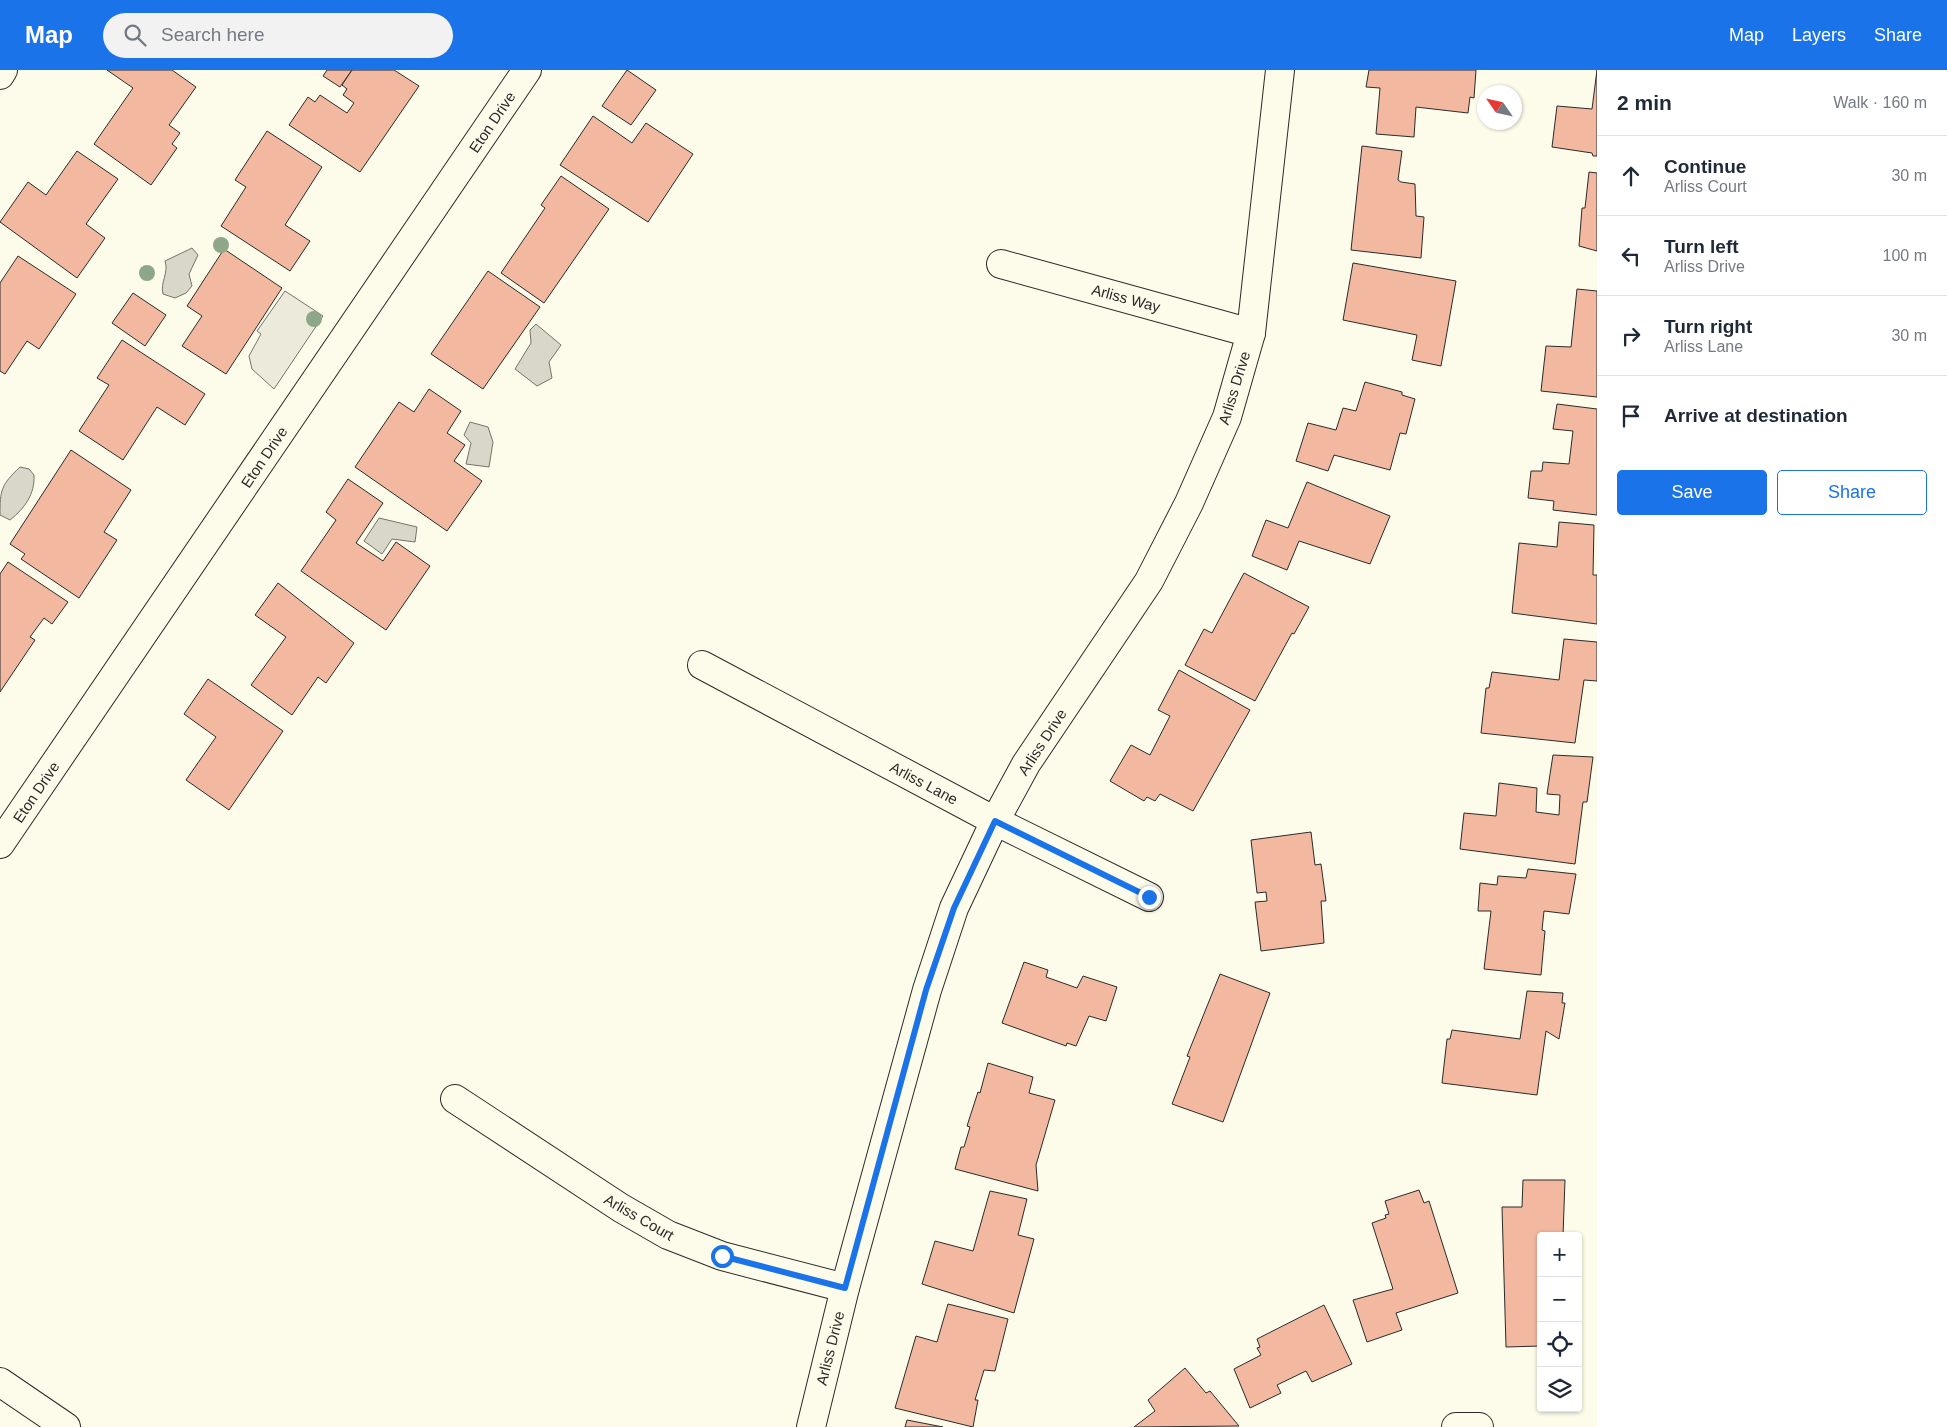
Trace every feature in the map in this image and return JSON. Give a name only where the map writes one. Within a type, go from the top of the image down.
[{"type":"street","points":[[0,75],[3,70]]},
{"type":"street","name":"Arliss Drive","points":[[811,1427],[845,1288],[926,990],[954,908],[995,821],[1026,764],[1150,581],[1189,503],[1227,417],[1251,333],[1280,70]]},
{"type":"street","name":"Eton Drive","points":[[0,844],[522,72]]},
{"type":"street","name":"Arliss Way","points":[[1001,264],[1251,333]]},
{"type":"street","name":"Arliss Lane","points":[[702,664],[995,821],[1149,897]]},
{"type":"street","name":"Arliss Court","points":[[455,1098],[621,1208],[668,1235],[722,1256],[845,1288]]},
{"type":"street","points":[[0,1382],[66,1427]]},
{"type":"street","points":[[1456,1427],[1479,1427]]},
{"type":"shaded area","points":[[192,248],[198,255],[189,274],[192,286],[186,293],[175,298],[163,294],[166,270],[165,261]]},
{"type":"shaded area","points":[[285,291],[323,316],[274,389],[252,369],[249,356],[261,334],[257,331]]},
{"type":"shaded area","points":[[536,324],[561,345],[549,362],[552,378],[537,386],[515,369],[531,343],[530,330]]},
{"type":"shaded area","points":[[470,422],[488,427],[493,442],[489,467],[466,464],[471,443],[464,435]]},
{"type":"shaded area","points":[[20,467],[29,469],[34,475],[33,488],[28,500],[10,520],[0,515],[0,499],[5,484]]},
{"type":"shaded area","points":[[379,518],[417,527],[415,542],[392,539],[382,554],[364,541]]},
{"type":"building","points":[[107,70],[172,70],[196,87],[169,125],[180,133],[172,144],[177,148],[151,185],[94,144],[133,88]]},
{"type":"building","points":[[327,70],[352,70],[340,87],[323,76]]},
{"type":"building","points":[[352,70],[394,70],[419,86],[360,172],[289,125],[308,97],[315,102],[320,95],[347,113],[354,103],[343,95],[347,89],[342,85]]},
{"type":"building","points":[[627,70],[656,90],[631,125],[602,106]]},
{"type":"building","points":[[1369,70],[1476,70],[1474,98],[1470,97],[1468,113],[1416,107],[1414,137],[1376,134],[1380,88],[1366,87]]},
{"type":"building","points":[[1597,70],[1597,156],[1593,156],[1592,153],[1552,147],[1557,106],[1592,109]]},
{"type":"building","points":[[593,116],[632,143],[646,123],[693,154],[648,222],[560,165]]},
{"type":"building","points":[[267,131],[322,167],[285,225],[310,241],[290,271],[221,226],[246,187],[235,180]]},
{"type":"building","points":[[1362,146],[1402,151],[1398,180],[1415,184],[1416,216],[1424,217],[1421,258],[1351,250]]},
{"type":"building","points":[[77,151],[118,179],[86,224],[105,238],[77,278],[0,222],[28,182],[46,195]]},
{"type":"building","points":[[1589,172],[1597,173],[1597,251],[1579,246],[1582,208],[1585,208]]},
{"type":"building","points":[[561,176],[609,209],[544,303],[501,273],[545,208],[541,205]]},
{"type":"building","points":[[224,249],[282,288],[226,374],[182,346],[202,316],[187,306]]},
{"type":"building","points":[[18,256],[76,294],[39,349],[27,341],[5,374],[0,371],[0,283]]},
{"type":"building","points":[[1353,263],[1456,281],[1441,366],[1412,360],[1417,335],[1343,320]]},
{"type":"building","points":[[488,271],[540,307],[483,389],[431,354]]},
{"type":"building","points":[[1577,289],[1597,291],[1597,397],[1541,391],[1546,346],[1571,347]]},
{"type":"building","points":[[133,293],[166,315],[145,346],[112,323]]},
{"type":"building","points":[[122,340],[205,394],[185,425],[157,407],[123,460],[79,431],[109,385],[97,378]]},
{"type":"building","points":[[1365,382],[1402,392],[1402,395],[1415,399],[1406,434],[1400,433],[1390,470],[1334,455],[1328,471],[1296,461],[1308,423],[1336,430],[1343,408],[1356,411]]},
{"type":"building","points":[[429,389],[461,411],[447,433],[465,445],[454,461],[482,481],[447,531],[355,467],[399,402],[414,412]]},
{"type":"building","points":[[1557,404],[1597,409],[1597,515],[1553,510],[1554,501],[1528,498],[1531,471],[1542,471],[1543,462],[1569,464],[1573,431],[1553,429]]},
{"type":"building","points":[[71,450],[131,490],[104,532],[117,540],[79,598],[21,559],[25,554],[10,544]]},
{"type":"building","points":[[348,479],[383,503],[356,543],[383,561],[396,542],[430,566],[386,630],[301,571],[336,520],[326,512]]},
{"type":"building","points":[[1307,482],[1390,516],[1370,564],[1299,541],[1287,570],[1252,556],[1266,520],[1288,528]]},
{"type":"building","points":[[1559,522],[1594,525],[1593,575],[1597,575],[1597,624],[1512,613],[1519,543],[1557,547]]},
{"type":"building","points":[[8,562],[68,602],[52,624],[44,618],[30,637],[35,640],[0,692],[0,574]]},
{"type":"building","points":[[1244,573],[1309,607],[1294,634],[1292,633],[1255,701],[1185,665],[1204,629],[1212,633]]},
{"type":"building","points":[[278,583],[354,643],[326,683],[318,677],[292,715],[251,685],[286,637],[255,615]]},
{"type":"building","points":[[1564,639],[1597,642],[1597,681],[1584,680],[1575,743],[1481,733],[1486,688],[1489,688],[1492,672],[1559,680]]},
{"type":"building","points":[[1179,670],[1250,710],[1193,811],[1160,794],[1155,801],[1147,797],[1144,801],[1110,781],[1131,745],[1150,755],[1170,716],[1158,710]]},
{"type":"building","points":[[208,679],[283,731],[229,810],[186,780],[216,737],[184,714]]},
{"type":"building","points":[[1553,755],[1593,757],[1587,802],[1583,802],[1575,864],[1460,849],[1464,813],[1496,816],[1499,783],[1537,788],[1536,812],[1559,815],[1560,795],[1547,794]]},
{"type":"building","points":[[1311,832],[1315,865],[1321,864],[1326,901],[1321,901],[1324,943],[1261,951],[1255,902],[1267,901],[1266,892],[1257,893],[1251,840]]},
{"type":"building","points":[[1528,869],[1576,874],[1569,914],[1544,911],[1542,930],[1545,931],[1541,975],[1484,969],[1491,911],[1478,911],[1480,883],[1497,885],[1498,876],[1526,878]]},
{"type":"building","points":[[1024,962],[1048,970],[1046,977],[1077,988],[1083,976],[1117,987],[1106,1021],[1089,1016],[1076,1046],[1067,1043],[1066,1046],[1002,1023]]},
{"type":"building","points":[[1220,974],[1270,993],[1223,1122],[1172,1104],[1190,1057],[1187,1056]]},
{"type":"building","points":[[1527,991],[1563,993],[1562,1003],[1565,1003],[1559,1039],[1546,1031],[1537,1095],[1442,1083],[1447,1039],[1450,1039],[1452,1030],[1520,1039]]},
{"type":"building","points":[[988,1063],[1033,1077],[1029,1093],[1055,1100],[1036,1165],[1038,1191],[955,1169],[961,1147],[964,1147],[970,1127],[967,1126],[978,1092],[980,1093]]},
{"type":"building","points":[[1523,1180],[1565,1180],[1563,1232],[1537,1232],[1537,1346],[1506,1347],[1502,1207],[1522,1207]]},
{"type":"building","points":[[1419,1190],[1424,1203],[1429,1201],[1458,1293],[1396,1313],[1402,1330],[1367,1342],[1353,1300],[1393,1289],[1372,1223],[1386,1218],[1385,1215],[1389,1214],[1385,1201]]},
{"type":"building","points":[[990,1191],[1027,1199],[1018,1235],[1034,1239],[1014,1313],[922,1284],[935,1241],[973,1251]]},
{"type":"building","points":[[948,1304],[1008,1319],[995,1371],[984,1370],[975,1400],[978,1400],[973,1427],[895,1408],[916,1336],[937,1342]]},
{"type":"building","points":[[1324,1305],[1352,1364],[1312,1382],[1306,1371],[1277,1385],[1281,1393],[1250,1408],[1234,1369],[1261,1355],[1257,1348],[1260,1347],[1257,1339]]},
{"type":"building","points":[[1185,1368],[1206,1393],[1210,1391],[1239,1426],[1134,1427],[1155,1411],[1148,1400]]},
{"type":"building","points":[[907,1420],[943,1427],[905,1427]]},
{"type":"route","points":[[722,1256],[845,1288],[926,990],[954,908],[995,821],[1149,897]]}]
